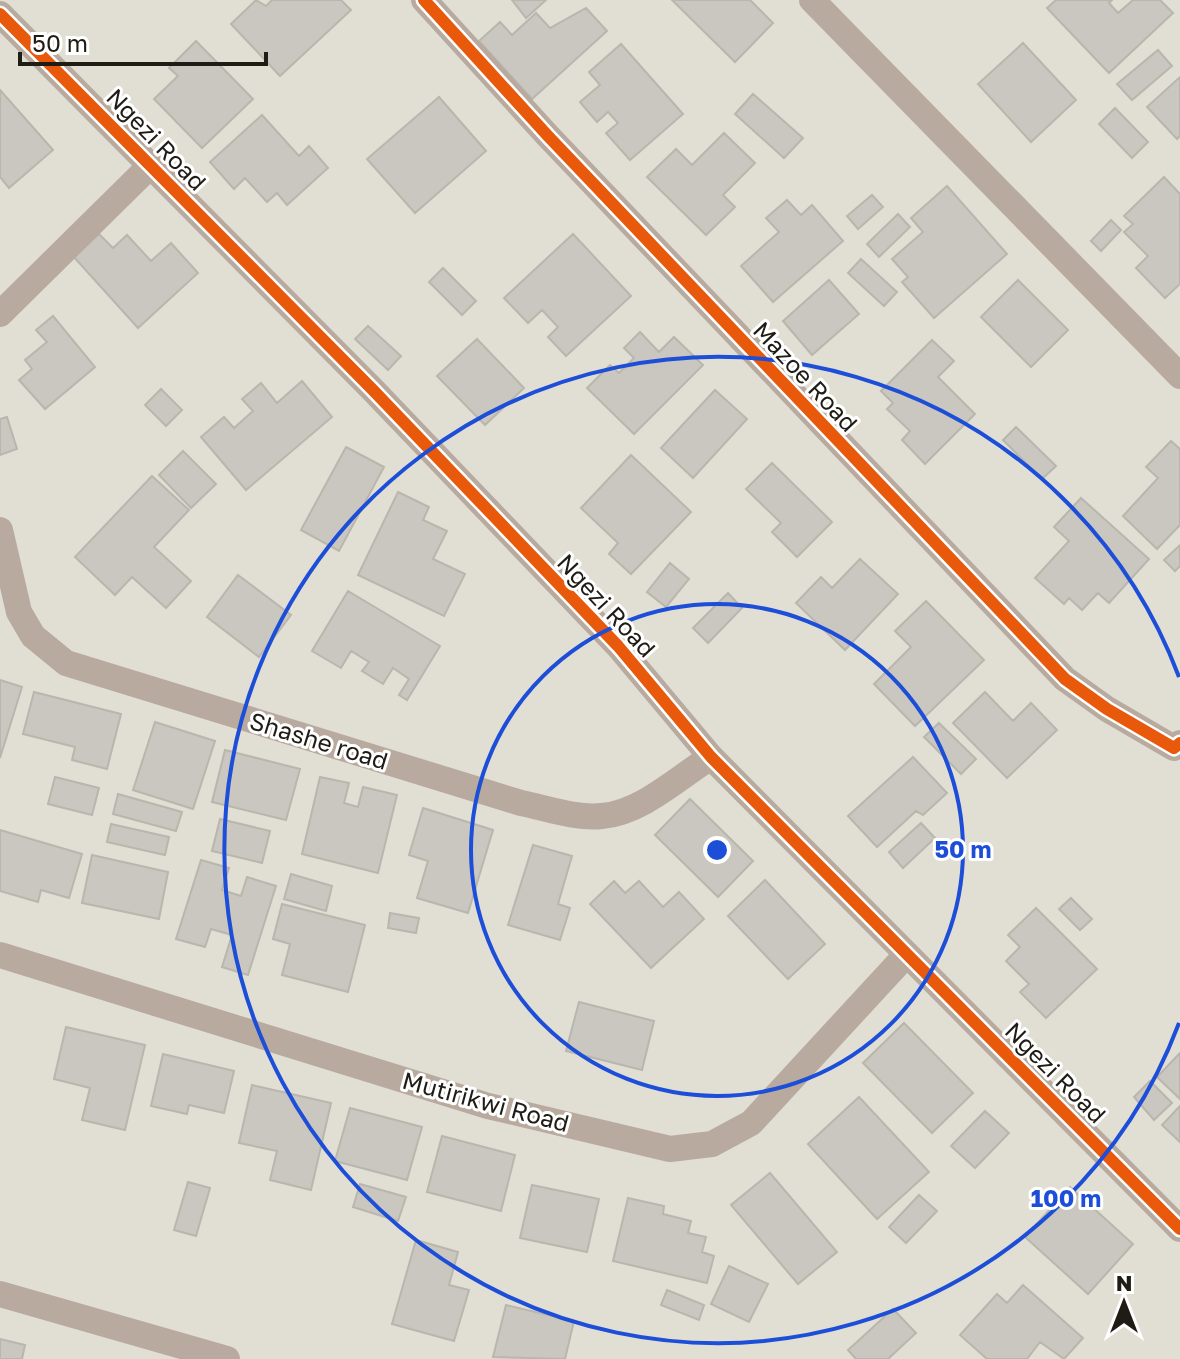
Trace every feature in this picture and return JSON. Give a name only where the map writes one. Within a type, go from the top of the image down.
[{"type":"street","name":"Mazoe Road","points":[[424,0],[548,136],[1065,679],[1107,709],[1174,748],[1180,743]]},
{"type":"street","points":[[812,0],[1180,376]]},
{"type":"street","name":"Ngezi Road","points":[[0,14],[151,165],[607,635],[711,757],[1180,1229]]},
{"type":"street","points":[[0,314],[151,165]]},
{"type":"street","name":"Shashe road","points":[[0,530],[19,612],[33,636],[66,663],[521,803],[566,812],[601,817],[633,808],[711,757]]},
{"type":"street","name":"Mutirikwi Road","points":[[0,955],[488,1106],[670,1149],[691,1149],[712,1144],[751,1123],[907,954]]},
{"type":"street","points":[[0,1294],[227,1359]]},
{"type":"building","points":[[256,0],[266,6],[272,0],[341,0],[351,10],[280,76],[231,24]]},
{"type":"building","points":[[512,0],[546,0],[526,18]]},
{"type":"building","points":[[672,0],[750,0],[773,23],[735,62]]},
{"type":"building","points":[[1056,0],[1112,0],[1109,3],[1118,13],[1133,0],[1160,0],[1173,13],[1109,73],[1047,8]]},
{"type":"building","points":[[586,8],[607,31],[532,99],[479,41],[500,22],[512,35],[536,13],[550,28]]},
{"type":"building","points":[[196,41],[253,99],[202,148],[154,99],[178,76],[169,68]]},
{"type":"building","points":[[1023,43],[1076,100],[1031,142],[978,84]]},
{"type":"building","points":[[621,44],[683,114],[630,160],[606,133],[618,123],[608,112],[597,122],[580,102],[600,85],[589,72]]},
{"type":"building","points":[[1158,50],[1172,66],[1132,100],[1117,84]]},
{"type":"building","points":[[1180,77],[1180,136],[1177,139],[1147,107]]},
{"type":"building","points":[[0,90],[53,150],[9,188],[0,177]]},
{"type":"building","points":[[753,94],[803,138],[784,158],[735,114]]},
{"type":"building","points":[[439,97],[486,151],[415,213],[367,159]]},
{"type":"building","points":[[1115,108],[1148,142],[1132,158],[1099,124]]},
{"type":"building","points":[[262,115],[299,156],[309,146],[328,168],[287,205],[277,193],[267,202],[245,178],[234,189],[210,162]]},
{"type":"building","points":[[724,133],[755,163],[723,195],[735,207],[706,235],[647,177],[676,149],[692,165]]},
{"type":"building","points":[[1164,177],[1180,194],[1180,284],[1165,298],[1136,268],[1148,256],[1124,232],[1133,224],[1124,216]]},
{"type":"building","points":[[947,186],[1007,254],[934,318],[902,282],[908,277],[892,259],[923,232],[911,218]]},
{"type":"building","points":[[872,195],[883,207],[858,229],[847,216]]},
{"type":"building","points":[[787,200],[801,215],[812,205],[843,241],[773,302],[741,266],[779,232],[766,218]]},
{"type":"building","points":[[898,214],[910,227],[879,257],[867,244]]},
{"type":"building","points":[[1111,220],[1121,230],[1101,251],[1091,241]]},
{"type":"building","points":[[99,234],[113,248],[127,235],[151,261],[171,243],[198,273],[138,328],[73,256]]},
{"type":"building","points":[[573,234],[631,296],[566,356],[548,337],[558,327],[542,310],[528,323],[504,298]]},
{"type":"building","points":[[861,259],[897,292],[884,306],[848,273]]},
{"type":"building","points":[[443,268],[476,301],[462,315],[429,282]]},
{"type":"building","points":[[829,280],[859,314],[812,355],[783,321]]},
{"type":"building","points":[[1018,280],[1068,330],[1031,367],[981,317]]},
{"type":"building","points":[[53,316],[95,367],[45,409],[19,380],[32,369],[25,360],[47,342],[36,330]]},
{"type":"building","points":[[368,326],[401,356],[388,370],[355,339]]},
{"type":"building","points":[[640,332],[659,352],[674,337],[703,365],[634,434],[587,388],[610,365],[619,373],[634,358],[624,348]]},
{"type":"building","points":[[477,339],[524,388],[485,425],[437,376]]},
{"type":"building","points":[[932,340],[954,361],[938,377],[975,414],[925,464],[902,440],[910,431],[887,409],[893,403],[881,391]]},
{"type":"building","points":[[302,381],[332,417],[246,490],[201,437],[224,417],[234,428],[253,411],[242,399],[261,383],[277,403]]},
{"type":"building","points":[[161,389],[182,410],[166,426],[145,405]]},
{"type":"building","points":[[715,390],[747,419],[693,478],[661,448]]},
{"type":"building","points":[[7,417],[17,449],[0,455],[0,419]]},
{"type":"building","points":[[1016,427],[1056,466],[1042,479],[1003,440]]},
{"type":"building","points":[[1171,441],[1180,449],[1180,525],[1157,549],[1123,516],[1158,478],[1146,467]]},
{"type":"building","points":[[346,447],[384,467],[339,551],[301,530]]},
{"type":"building","points":[[183,451],[216,484],[191,508],[159,475]]},
{"type":"building","points":[[631,455],[691,512],[631,574],[609,554],[618,543],[581,508]]},
{"type":"building","points":[[772,463],[832,522],[797,557],[772,532],[781,523],[746,489]]},
{"type":"building","points":[[152,476],[189,510],[154,547],[191,581],[166,608],[132,577],[115,595],[75,557]]},
{"type":"building","points":[[398,492],[429,507],[423,520],[447,531],[433,559],[465,574],[444,616],[358,575]]},
{"type":"building","points":[[1081,498],[1149,559],[1109,603],[1098,593],[1082,610],[1069,598],[1064,604],[1035,578],[1069,541],[1054,527]]},
{"type":"building","points":[[1180,545],[1180,566],[1175,571],[1164,560]]},
{"type":"building","points":[[860,559],[898,594],[845,650],[796,603],[821,577],[832,588]]},
{"type":"building","points":[[670,563],[689,579],[666,607],[647,592]]},
{"type":"building","points":[[238,575],[291,615],[259,657],[207,617]]},
{"type":"building","points":[[348,591],[440,646],[407,700],[399,695],[409,679],[393,668],[383,684],[362,671],[369,662],[351,651],[341,668],[312,651]]},
{"type":"building","points":[[728,593],[742,608],[708,643],[693,628]]},
{"type":"building","points":[[926,601],[984,660],[915,726],[874,684],[911,647],[895,631]]},
{"type":"building","points":[[0,680],[22,687],[0,758]]},
{"type":"building","points":[[34,692],[121,714],[107,769],[72,760],[75,747],[23,734]]},
{"type":"building","points":[[985,692],[1013,721],[1031,703],[1057,730],[1007,778],[953,723]]},
{"type":"building","points":[[155,722],[215,741],[193,809],[133,790]]},
{"type":"building","points":[[939,723],[976,759],[961,774],[924,737]]},
{"type":"building","points":[[225,750],[300,769],[286,820],[212,802]]},
{"type":"building","points":[[913,757],[947,793],[923,815],[916,811],[877,847],[848,816]]},
{"type":"building","points":[[55,777],[99,788],[92,815],[48,804]]},
{"type":"building","points":[[320,777],[349,783],[344,803],[358,807],[363,787],[397,795],[378,873],[302,854]]},
{"type":"building","points":[[118,794],[182,812],[176,831],[113,814]]},
{"type":"building","points":[[690,799],[753,861],[718,897],[655,835]]},
{"type":"building","points":[[423,808],[493,830],[468,913],[417,898],[428,861],[409,855]]},
{"type":"building","points":[[220,819],[270,831],[262,863],[212,851]]},
{"type":"building","points":[[921,823],[935,838],[903,868],[889,852]]},
{"type":"building","points":[[111,824],[169,837],[165,855],[107,842]]},
{"type":"building","points":[[0,830],[82,854],[69,898],[41,890],[38,902],[0,891]]},
{"type":"building","points":[[533,845],[572,856],[558,904],[570,908],[560,940],[508,925]]},
{"type":"building","points":[[92,855],[168,872],[159,919],[82,903]]},
{"type":"building","points":[[201,860],[229,868],[222,890],[241,896],[247,877],[276,886],[248,975],[222,967],[232,935],[211,929],[205,947],[176,939]]},
{"type":"building","points":[[291,874],[332,886],[326,911],[284,899]]},
{"type":"building","points":[[765,880],[825,944],[788,979],[728,916]]},
{"type":"building","points":[[614,881],[625,893],[639,881],[663,907],[679,892],[704,919],[651,968],[590,904]]},
{"type":"building","points":[[1071,898],[1092,919],[1080,930],[1059,909]]},
{"type":"building","points":[[282,904],[365,925],[348,992],[282,975],[290,944],[273,939]]},
{"type":"building","points":[[1036,908],[1097,969],[1046,1018],[1020,992],[1029,984],[1006,961],[1020,947],[1008,935]]},
{"type":"building","points":[[390,913],[419,918],[416,933],[388,928]]},
{"type":"building","points":[[579,1002],[654,1021],[642,1070],[566,1051]]},
{"type":"building","points":[[904,1023],[973,1093],[932,1133],[863,1063]]},
{"type":"building","points":[[66,1027],[145,1045],[125,1130],[82,1120],[90,1088],[54,1079]]},
{"type":"building","points":[[1180,1053],[1180,1099],[1157,1077]]},
{"type":"building","points":[[163,1054],[234,1071],[224,1113],[189,1105],[187,1114],[151,1106]]},
{"type":"building","points":[[1150,1081],[1172,1103],[1154,1120],[1134,1097]]},
{"type":"building","points":[[252,1085],[331,1103],[311,1190],[270,1180],[277,1151],[239,1143]]},
{"type":"building","points":[[859,1097],[929,1172],[877,1219],[808,1144]]},
{"type":"building","points":[[1180,1106],[1180,1142],[1162,1125]]},
{"type":"building","points":[[350,1108],[422,1127],[407,1180],[335,1161]]},
{"type":"building","points":[[985,1111],[1009,1133],[975,1168],[951,1146]]},
{"type":"building","points":[[442,1136],[515,1155],[501,1211],[427,1192]]},
{"type":"building","points":[[770,1173],[837,1252],[798,1284],[731,1205]]},
{"type":"building","points":[[188,1182],[210,1188],[196,1236],[174,1230]]},
{"type":"building","points":[[360,1184],[406,1197],[398,1221],[353,1207]]},
{"type":"building","points":[[532,1185],[599,1199],[587,1252],[520,1238]]},
{"type":"building","points":[[1070,1187],[1133,1244],[1088,1294],[1025,1237]]},
{"type":"building","points":[[919,1195],[937,1211],[906,1243],[889,1227]]},
{"type":"building","points":[[628,1198],[664,1206],[663,1214],[691,1221],[688,1233],[706,1237],[702,1252],[714,1256],[707,1283],[613,1261]]},
{"type":"building","points":[[416,1240],[458,1252],[449,1285],[469,1290],[454,1341],[392,1324]]},
{"type":"building","points":[[729,1266],[768,1284],[749,1322],[711,1304]]},
{"type":"building","points":[[1023,1285],[1083,1338],[1064,1359],[1040,1342],[1027,1359],[987,1359],[960,1335],[997,1294],[1007,1303]]},
{"type":"building","points":[[667,1290],[704,1305],[699,1320],[661,1305]]},
{"type":"building","points":[[506,1305],[574,1321],[565,1359],[493,1357]]},
{"type":"building","points":[[893,1309],[916,1333],[888,1359],[856,1359],[848,1350]]},
{"type":"building","points":[[0,1339],[25,1345],[22,1359],[0,1359]]},
{"type":"cycle path","points":[[424,0],[548,136],[1065,679],[1107,709],[1174,748],[1180,743]]},
{"type":"cycle path","points":[[0,14],[372,389],[618,646],[711,757],[1180,1229]]}]
